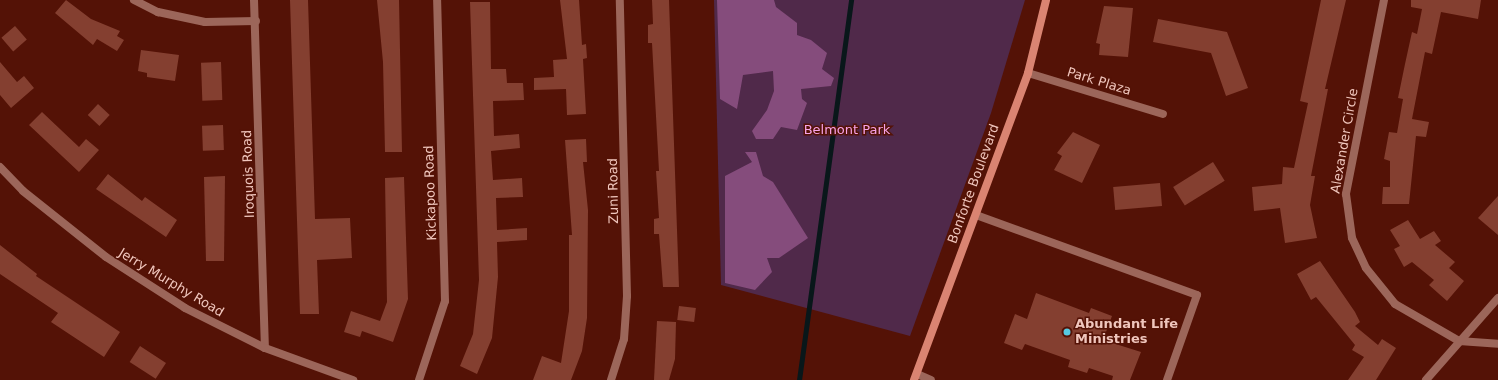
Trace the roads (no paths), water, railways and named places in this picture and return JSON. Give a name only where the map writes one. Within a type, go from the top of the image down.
[{"type":"main road","name":"Bonforte Boulevard","points":[[916,378],[1028,73],[1046,0]]},
{"type":"street","points":[[134,0],[158,12],[206,22],[256,21]]},
{"type":"street","name":"Iroquois Road","points":[[254,0],[256,21],[265,348]]},
{"type":"street","name":"Kickapoo Road","points":[[419,380],[445,301],[437,0]]},
{"type":"street","name":"Zuni Road","points":[[611,380],[624,340],[627,296],[620,0]]},
{"type":"street","name":"Alexander Circle","points":[[1384,0],[1346,194],[1352,238],[1366,268],[1395,304],[1459,341],[1498,344]]},
{"type":"street","name":"Park Plaza","points":[[1028,73],[1163,114]]},
{"type":"street","name":"Jerry Murphy Road","points":[[0,167],[23,191],[106,257],[185,308],[265,348],[353,380]]},
{"type":"street","points":[[976,215],[1197,295],[1167,380]]},
{"type":"street","points":[[1426,380],[1498,298]]},
{"type":"street","points":[[916,378],[931,380]]},
{"type":"waterway","points":[[799,380],[851,0]]},
{"type":"place","name":"Abundant Life Ministries","points":[[1067,332]]},
{"type":"park label","name":"Belmont Park","points":[[847,130]]}]
